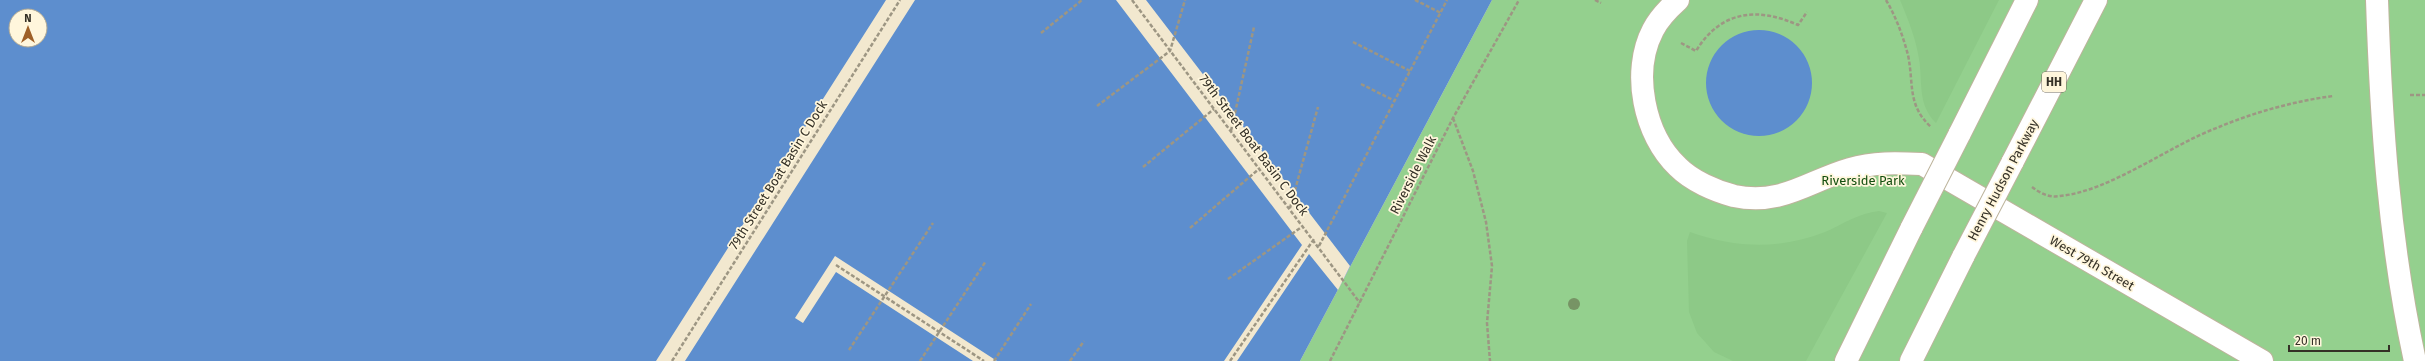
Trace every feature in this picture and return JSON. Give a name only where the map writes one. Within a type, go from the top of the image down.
[{"type":"main road","name":"West 79th Street","points":[[1678,0],[1666,10],[1653,30],[1646,52],[1643,72],[1647,113],[1654,134],[1666,153],[1684,171],[1719,191],[1735,196],[1758,198],[1781,196],[1850,169],[1868,165],[1887,162],[1922,164],[2262,361]]},
{"type":"main road","points":[[1846,361],[2027,0]]},
{"type":"main road","name":"Henry Hudson Parkway","points":[[1911,361],[2096,0]]},
{"type":"main road","points":[[2377,0],[2382,123],[2393,226],[2407,322],[2415,361]]},
{"type":"path","name":"79th Street Boat Basin C Dock","points":[[672,361],[900,0]]},
{"type":"path","points":[[1041,33],[1082,0]]},
{"type":"path","name":"79th Street Boat Basin C Dock","points":[[1132,0],[1314,239],[1360,303]]},
{"type":"path","points":[[1097,106],[1170,50],[1185,0]]},
{"type":"path","points":[[1415,0],[1441,13]]},
{"type":"path","points":[[1319,246],[1447,0]]},
{"type":"path","name":"Riverside Walk","points":[[1330,361],[1453,118],[1519,0]]},
{"type":"path","points":[[1595,0],[1601,3]]},
{"type":"path","points":[[1886,0],[1901,32],[1908,56],[1916,108],[1920,116],[1935,131]]},
{"type":"path","points":[[1681,43],[1696,50],[1711,31],[1730,19],[1753,13],[1777,16],[1798,25],[1807,12]]},
{"type":"path","points":[[1231,131],[1254,27]]},
{"type":"path","points":[[1353,42],[1410,71]]},
{"type":"path","points":[[1361,84],[1395,101]]},
{"type":"path","points":[[2406,94],[2425,95]]},
{"type":"path","points":[[2028,185],[2048,196],[2059,197],[2083,191],[2152,161],[2219,127],[2275,109],[2334,96]]},
{"type":"path","points":[[1290,209],[1318,107]]},
{"type":"path","points":[[1143,167],[1214,109]]},
{"type":"path","points":[[1453,118],[1473,171],[1486,222],[1492,266],[1487,323],[1490,361]]},
{"type":"path","points":[[1190,228],[1260,168]]},
{"type":"path","points":[[849,350],[934,223]]},
{"type":"path","points":[[1228,280],[1303,226]]},
{"type":"path","points":[[1230,361],[1314,239]]},
{"type":"path","points":[[920,361],[986,261]]},
{"type":"path","points":[[836,265],[984,361]]},
{"type":"path","points":[[994,361],[1031,304]]},
{"type":"path","points":[[1070,361],[1084,341]]},
{"type":"green space","name":"Riverside Park","points":[[1492,0],[2425,0],[2425,361],[1300,361]]},
{"type":"green space","points":[[1900,0],[1999,0],[1936,123],[1930,116],[1923,101],[1918,52]]},
{"type":"green space","points":[[1879,211],[1887,213],[1806,361],[1733,361],[1714,352],[1697,333],[1689,312],[1687,241],[1690,232],[1741,244],[1774,244],[1808,238],[1825,232],[1858,216]]},
{"type":"water","points":[[0,0],[1492,0],[1300,361],[0,361]]},
{"type":"water","points":[[1759,30],[1779,34],[1797,45],[1808,63],[1812,83],[1808,103],[1797,121],[1779,132],[1759,136],[1739,132],[1721,121],[1710,103],[1706,83],[1710,63],[1721,45],[1739,34]]},
{"type":"pier","points":[[886,0],[915,0],[685,361],[656,361]]},
{"type":"pier","points":[[1116,0],[1146,0],[1350,266],[1338,290],[1309,254],[1237,361],[1224,361],[1302,245]]},
{"type":"pier","points":[[835,256],[997,361],[973,361],[836,272],[803,323],[795,318]]}]
